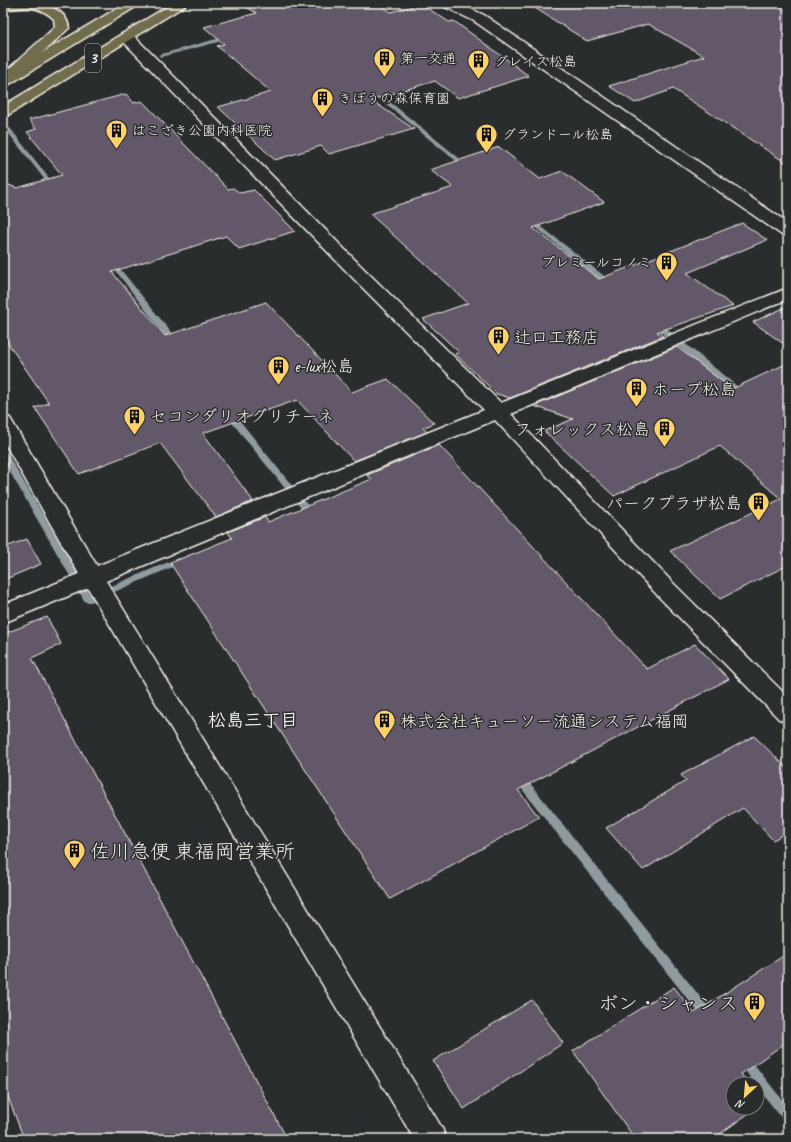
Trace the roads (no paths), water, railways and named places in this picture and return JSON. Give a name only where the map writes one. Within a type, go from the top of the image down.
[{"type":"main road","points":[[3,6],[23,3]]},
{"type":"main road","points":[[3,82],[62,28],[61,18],[50,8],[27,3]]},
{"type":"main road","name":"3","points":[[3,82],[135,3]]},
{"type":"main road","name":"3","points":[[3,112],[182,3]]},
{"type":"street","points":[[448,3],[479,18],[788,231]]},
{"type":"street","points":[[127,37],[359,274],[498,412],[667,591],[788,712]]},
{"type":"street","points":[[3,614],[788,292]]},
{"type":"street","points":[[3,423],[93,578],[431,1139]]},
{"type":"waterway","points":[[161,55],[231,37]]},
{"type":"waterway","points":[[372,90],[468,168]]},
{"type":"waterway","points":[[8,129],[54,188]]},
{"type":"waterway","points":[[528,218],[610,285]]},
{"type":"waterway","points":[[111,261],[176,344]]},
{"type":"waterway","points":[[655,323],[742,395]]},
{"type":"waterway","points":[[229,413],[311,515]]},
{"type":"waterway","points":[[3,453],[88,600],[181,560]]},
{"type":"waterway","points":[[518,776],[709,1017]]},
{"type":"waterway","points":[[742,1058],[788,1117]]},
{"type":"place","name":"第一交通","points":[[385,78]]},
{"type":"place","name":"グレイス松島","points":[[478,80]]},
{"type":"place","name":"きぼうの森保育園","points":[[322,118]]},
{"type":"place","name":"はこざき公園内科医院","points":[[116,150]]},
{"type":"place","name":"グランドール松島","points":[[486,154]]},
{"type":"place","name":"プレミールコノミ","points":[[667,282]]},
{"type":"place","name":"辻口工務店","points":[[498,356]]},
{"type":"place","name":"e-lux松島","points":[[279,386]]},
{"type":"place","name":"ホープ松島","points":[[637,408]]},
{"type":"place","name":"セコンダリオグリチーネ","points":[[135,436]]},
{"type":"place","name":"フォレックス松島","points":[[665,448]]},
{"type":"place","name":"パークプラザ松島","points":[[758,522]]},
{"type":"place","name":"株式会社キューソー流通システム福岡","points":[[384,740]]},
{"type":"place","name":"佐川急便 東福岡営業所","points":[[74,870]]},
{"type":"place","name":"ボン・シャンス","points":[[754,1022]]},
{"type":"district","name":"松島三丁目","points":[[253,720]]}]
